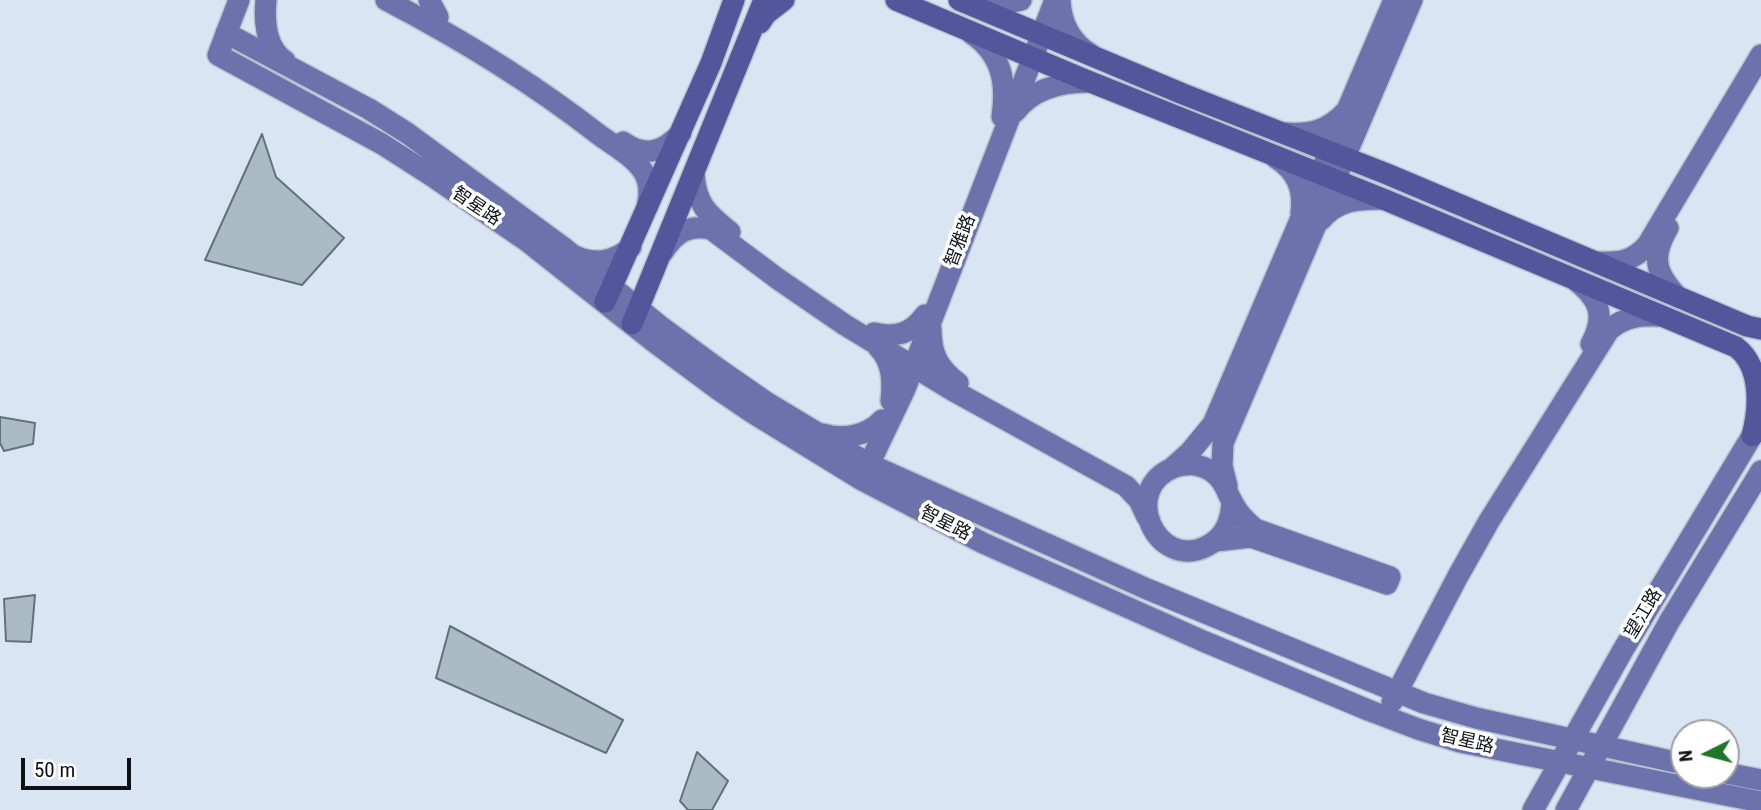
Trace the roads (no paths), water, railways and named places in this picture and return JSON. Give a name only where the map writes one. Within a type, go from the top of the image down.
[{"type":"main road","points":[[226,33],[239,0]]},
{"type":"main road","points":[[239,66],[265,0]]},
{"type":"main road","points":[[265,0],[265,17],[272,46],[280,58],[295,69]]},
{"type":"main road","points":[[386,0],[420,7],[523,69],[631,147],[647,153],[656,151],[673,142],[681,133]]},
{"type":"main road","points":[[724,28],[726,0]]},
{"type":"main road","points":[[609,295],[681,133],[734,0]]},
{"type":"main road","points":[[635,316],[764,0]]},
{"type":"main road","points":[[749,39],[766,14],[783,0]]},
{"type":"main road","points":[[896,0],[1089,82],[1329,177],[1736,347],[1751,360],[1758,388],[1757,428]]},
{"type":"main road","points":[[966,3],[996,6],[1021,0]]},
{"type":"main road","name":"智雅路","points":[[1038,34],[1046,0]]},
{"type":"main road","points":[[1057,0],[1064,25],[1073,40],[1099,60]]},
{"type":"main road","name":"智雅路","points":[[862,470],[912,361],[1038,34],[1057,0]]},
{"type":"main road","points":[[1391,176],[1376,166],[1366,151],[1359,106],[1394,0]]},
{"type":"main road","points":[[1147,518],[1149,491],[1156,479],[1190,452],[1213,424],[1308,224],[1359,106],[1412,0]]},
{"type":"main road","points":[[966,3],[1099,60],[1391,176],[1747,326],[1761,329]]},
{"type":"main road","points":[[420,7],[638,164],[649,185],[647,211]]},
{"type":"main road","points":[[966,30],[984,41],[1000,70],[1005,85],[1005,120]]},
{"type":"main road","name":"智星路","points":[[609,295],[571,254],[407,133],[369,109],[226,33],[218,55],[382,144],[435,178],[609,295],[753,413],[862,470],[983,543],[1203,641],[1418,729],[1460,742],[1761,802]]},
{"type":"main road","points":[[1597,262],[1623,262],[1632,259],[1648,244],[1761,55]]},
{"type":"main road","points":[[1678,297],[1660,275],[1657,261],[1659,246],[1665,231],[1761,71]]},
{"type":"main road","points":[[1005,120],[1046,88],[1061,83],[1089,82]]},
{"type":"main road","points":[[1280,132],[1309,135],[1322,130],[1359,106]]},
{"type":"main road","points":[[663,252],[670,240],[683,230],[698,227],[711,229],[778,279],[1126,486],[1139,500],[1153,531],[1162,541],[1189,551],[1216,541],[1226,530],[1231,517],[1230,495],[1222,466],[1223,443],[1308,224],[1300,184],[1287,165],[1268,153]]},
{"type":"main road","points":[[694,174],[698,198],[711,216],[772,265],[873,337],[889,361],[892,376],[890,409]]},
{"type":"main road","points":[[1308,224],[1349,200],[1382,199]]},
{"type":"main road","points":[[571,254],[582,260],[604,261],[614,259],[631,247]]},
{"type":"main road","points":[[652,278],[650,303],[660,326]]},
{"type":"main road","points":[[1381,715],[1476,530],[1569,383],[1596,335],[1600,324],[1597,305],[1586,288],[1576,280]]},
{"type":"main road","name":"智星路","points":[[635,316],[660,326],[766,402],[813,431],[862,470],[1393,691],[1450,711],[1670,761]]},
{"type":"main road","points":[[1393,691],[1489,521],[1609,330],[1632,317],[1661,316]]},
{"type":"main road","points":[[873,337],[900,335],[928,318],[931,344],[937,363],[955,386],[1102,465],[1122,473],[1135,475],[1194,464],[1207,468],[1219,476],[1239,514],[1255,529],[1390,577],[1387,584],[1251,537],[1216,541]]},
{"type":"main road","points":[[813,431],[828,436],[852,436],[875,428],[890,409],[922,388],[955,386]]},
{"type":"main road","name":"望江路","points":[[1534,810],[1559,761],[1657,593],[1757,428]]},
{"type":"main road","name":"望江路","points":[[1566,810],[1669,622],[1761,471]]},
{"type":"main road","points":[[1740,775],[1758,778]]}]
